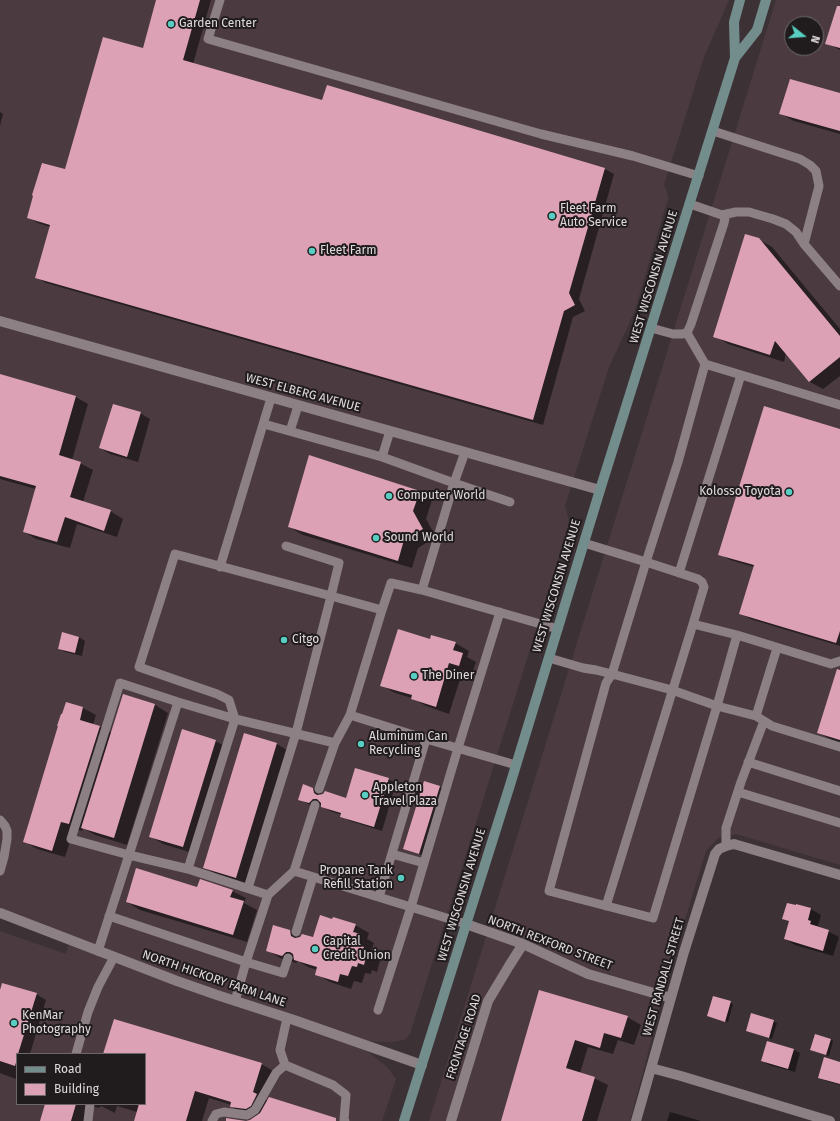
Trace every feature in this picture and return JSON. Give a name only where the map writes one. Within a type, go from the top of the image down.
[{"type":"main road","name":"WEST WISCONSIN AVENUE","points":[[404,1121],[735,58],[734,22],[740,0]]},
{"type":"main road","name":"WEST WISCONSIN AVENUE","points":[[735,58],[757,30],[766,0]]},
{"type":"street","name":"WEST ELBERG AVENUE","points":[[0,322],[600,490]]},
{"type":"street","points":[[726,846],[734,844],[840,875]]},
{"type":"street","name":"WEST RANDALL STREET","points":[[636,1121],[684,952],[715,854],[719,849],[726,846]]},
{"type":"street","name":"NORTH HICKORY FARM LANE","points":[[0,914],[177,981],[422,1065]]},
{"type":"street","name":"NORTH REXFORD STREET","points":[[466,924],[523,944],[588,974],[671,998]]},
{"type":"street","name":"FRONTAGE ROAD","points":[[451,1121],[488,1001],[523,944]]},
{"type":"street","points":[[651,1068],[830,1121]]},
{"type":"lane","points":[[220,0],[208,39],[541,134],[633,156],[699,176]]},
{"type":"lane","points":[[713,131],[800,159],[816,171],[819,186],[804,244]]},
{"type":"lane","points":[[690,204],[722,215],[736,212],[749,212],[786,224],[796,232],[804,244],[840,286]]},
{"type":"lane","points":[[687,333],[724,223],[725,218],[722,215]]},
{"type":"lane","points":[[651,328],[673,334],[687,333]]},
{"type":"lane","points":[[687,333],[705,364],[840,405]]},
{"type":"lane","points":[[705,364],[678,462],[612,674],[606,683],[549,891],[653,918],[718,706],[737,635]]},
{"type":"lane","points":[[680,573],[741,375]]},
{"type":"lane","points":[[220,567],[271,398]]},
{"type":"lane","points":[[290,431],[298,406]]},
{"type":"lane","points":[[264,424],[382,457],[510,502]]},
{"type":"lane","points":[[382,457],[390,431]]},
{"type":"lane","points":[[422,590],[454,483],[465,452]]},
{"type":"lane","points":[[584,543],[698,579],[702,582],[704,587],[606,906]]},
{"type":"lane","points":[[248,888],[296,733],[339,563],[286,546]]},
{"type":"lane","points":[[188,869],[234,718],[229,700],[217,694],[139,667],[175,554],[382,610]]},
{"type":"lane","points":[[319,790],[335,743],[350,715],[391,583],[422,590],[558,629]]},
{"type":"lane","points":[[378,1010],[424,863],[427,839],[438,803],[458,748],[500,612]]},
{"type":"lane","points":[[693,624],[737,635],[831,664],[840,661]]},
{"type":"lane","points":[[726,846],[726,828],[748,762],[777,648]]},
{"type":"lane","points":[[549,658],[672,690],[760,719],[772,726],[840,747]]},
{"type":"lane","points":[[268,895],[188,869],[71,839],[120,683],[234,718],[335,743]]},
{"type":"lane","points":[[98,951],[178,702]]},
{"type":"lane","points":[[350,715],[516,765]]},
{"type":"lane","points":[[379,897],[392,854],[403,832],[409,813],[426,739]]},
{"type":"lane","points":[[748,762],[840,791]]},
{"type":"lane","points":[[738,792],[840,823]]},
{"type":"lane","points":[[234,1001],[268,895],[294,871],[315,805]]},
{"type":"lane","points":[[0,820],[7,831],[7,839],[0,871]]},
{"type":"lane","points":[[392,854],[424,863]]},
{"type":"lane","points":[[294,871],[439,917],[466,924]]},
{"type":"lane","points":[[296,932],[313,877]]},
{"type":"lane","points":[[109,916],[283,973],[288,958]]},
{"type":"lane","points":[[76,1053],[88,1012],[98,987],[114,957]]},
{"type":"lane","points":[[288,1018],[280,1050],[285,1064],[333,1086],[346,1095],[344,1121]]},
{"type":"lane","points":[[212,1121],[216,1114],[224,1112],[247,1115],[255,1110],[276,1073],[285,1064]]},
{"type":"lane","points":[[88,1121],[90,1105]]},
{"type":"shaded area","points":[[0,0],[729,0],[704,57],[664,185],[668,199],[634,313],[609,367],[565,506],[569,521],[566,534],[410,1034],[404,1040],[392,1042],[354,1041],[387,1067],[396,1079],[382,1121],[0,1121],[0,931],[66,954],[70,940],[0,913]]},
{"type":"shaded area","points":[[776,0],[840,0],[840,865],[736,834],[718,838],[706,851],[673,958],[630,1121],[429,1121]]},
{"type":"building","name":"Fleet Farm","points":[[156,0],[200,0],[183,60],[322,100],[327,85],[605,168],[569,293],[575,305],[564,311],[533,420],[35,278],[50,225],[27,218],[32,195],[42,163],[65,169],[103,37],[143,48]]},
{"type":"building","points":[[837,6],[840,6],[840,48],[825,44]]},
{"type":"building","points":[[790,79],[840,93],[840,131],[779,114]]},
{"type":"building","points":[[745,234],[759,238],[840,336],[840,357],[809,382],[775,341],[770,355],[713,337]]},
{"type":"building","points":[[0,374],[76,396],[59,455],[81,462],[70,497],[111,510],[104,531],[65,517],[57,542],[23,532],[36,486],[0,476]]},
{"type":"building","points":[[113,404],[141,412],[127,457],[99,448]]},
{"type":"building","name":"Kolosso Toyota","points":[[764,406],[840,429],[840,631],[836,643],[739,614],[754,565],[718,555]]},
{"type":"building","points":[[309,455],[420,491],[413,511],[423,529],[404,540],[398,561],[288,527]]},
{"type":"building","name":"The Diner","points":[[398,629],[430,639],[431,635],[456,642],[453,650],[463,653],[459,666],[449,663],[436,707],[411,699],[412,695],[380,686]]},
{"type":"building","points":[[62,632],[79,637],[75,653],[58,649]]},
{"type":"building","points":[[837,669],[840,670],[840,740],[817,733]]},
{"type":"building","points":[[123,694],[155,704],[114,838],[81,828]]},
{"type":"building","points":[[66,702],[83,707],[80,720],[100,726],[69,824],[61,822],[52,851],[23,842],[57,726]]},
{"type":"building","points":[[182,729],[216,740],[183,847],[149,837]]},
{"type":"building","points":[[244,733],[277,743],[236,878],[203,868]]},
{"type":"building","name":"Appleton Travel Plaza","points":[[355,768],[389,778],[374,827],[340,817],[341,813],[321,807],[321,803],[317,799],[313,799],[309,803],[298,800],[303,784],[313,788],[314,793],[317,795],[323,794],[325,791],[346,798]]},
{"type":"building","points":[[424,781],[440,786],[419,854],[403,849]]},
{"type":"building","points":[[136,868],[197,887],[200,879],[233,890],[230,897],[244,901],[233,935],[126,902]]},
{"type":"building","points":[[787,903],[811,908],[808,920],[811,921],[810,924],[829,930],[823,951],[784,939],[789,921],[782,919]]},
{"type":"building","name":"Capital Credit Union","points":[[320,915],[332,919],[333,917],[356,924],[353,932],[361,934],[357,945],[364,947],[363,951],[367,953],[364,965],[358,963],[357,967],[352,966],[348,976],[340,974],[338,982],[315,975],[317,967],[294,960],[293,954],[290,952],[286,952],[282,956],[266,951],[273,925],[290,930],[291,936],[295,938],[300,937],[302,934],[313,937]]},
{"type":"building","name":"KenMar Photography","points":[[2,983],[37,993],[18,1053],[16,1053],[15,1066],[0,1061],[0,990]]},
{"type":"building","points":[[539,990],[628,1016],[621,1038],[604,1033],[600,1048],[575,1040],[566,1068],[595,1077],[582,1121],[501,1121]]},
{"type":"building","points":[[713,996],[731,1001],[725,1022],[707,1016]]},
{"type":"building","points":[[751,1013],[774,1020],[769,1038],[746,1031]]},
{"type":"building","points":[[114,1019],[262,1063],[253,1092],[257,1094],[251,1106],[246,1109],[230,1107],[231,1102],[195,1091],[186,1121],[134,1121],[139,1105],[146,1105],[146,1053],[103,1053]]},
{"type":"building","points":[[815,1034],[831,1039],[826,1055],[810,1050]]},
{"type":"building","points":[[767,1041],[794,1049],[788,1069],[761,1061]]},
{"type":"building","points":[[824,1057],[840,1062],[840,1084],[818,1078]]},
{"type":"building","points":[[269,1097],[336,1118],[336,1121],[246,1121],[260,1113]]},
{"type":"building","points":[[45,1105],[76,1105],[71,1121],[40,1121]]},
{"type":"building","points":[[226,1118],[246,1121],[226,1121]]},
{"type":"place","name":"Garden Center","points":[[171,24]]},
{"type":"place","name":"Fleet Farm Auto Service","points":[[552,216]]},
{"type":"place","name":"Fleet Farm","points":[[312,251]]},
{"type":"place","name":"Kolosso Toyota","points":[[789,492]]},
{"type":"place","name":"Computer World","points":[[389,496]]},
{"type":"place","name":"Sound World","points":[[376,538]]},
{"type":"place","name":"Citgo","points":[[284,640]]},
{"type":"place","name":"The Diner","points":[[414,676]]},
{"type":"place","name":"Aluminum Can Recycling","points":[[361,744]]},
{"type":"place","name":"Appleton Travel Plaza","points":[[365,795]]},
{"type":"place","name":"Propane Tank Refill Station","points":[[401,878]]},
{"type":"place","name":"Capital Credit Union","points":[[315,949]]},
{"type":"place","name":"KenMar Photography","points":[[14,1023]]}]
